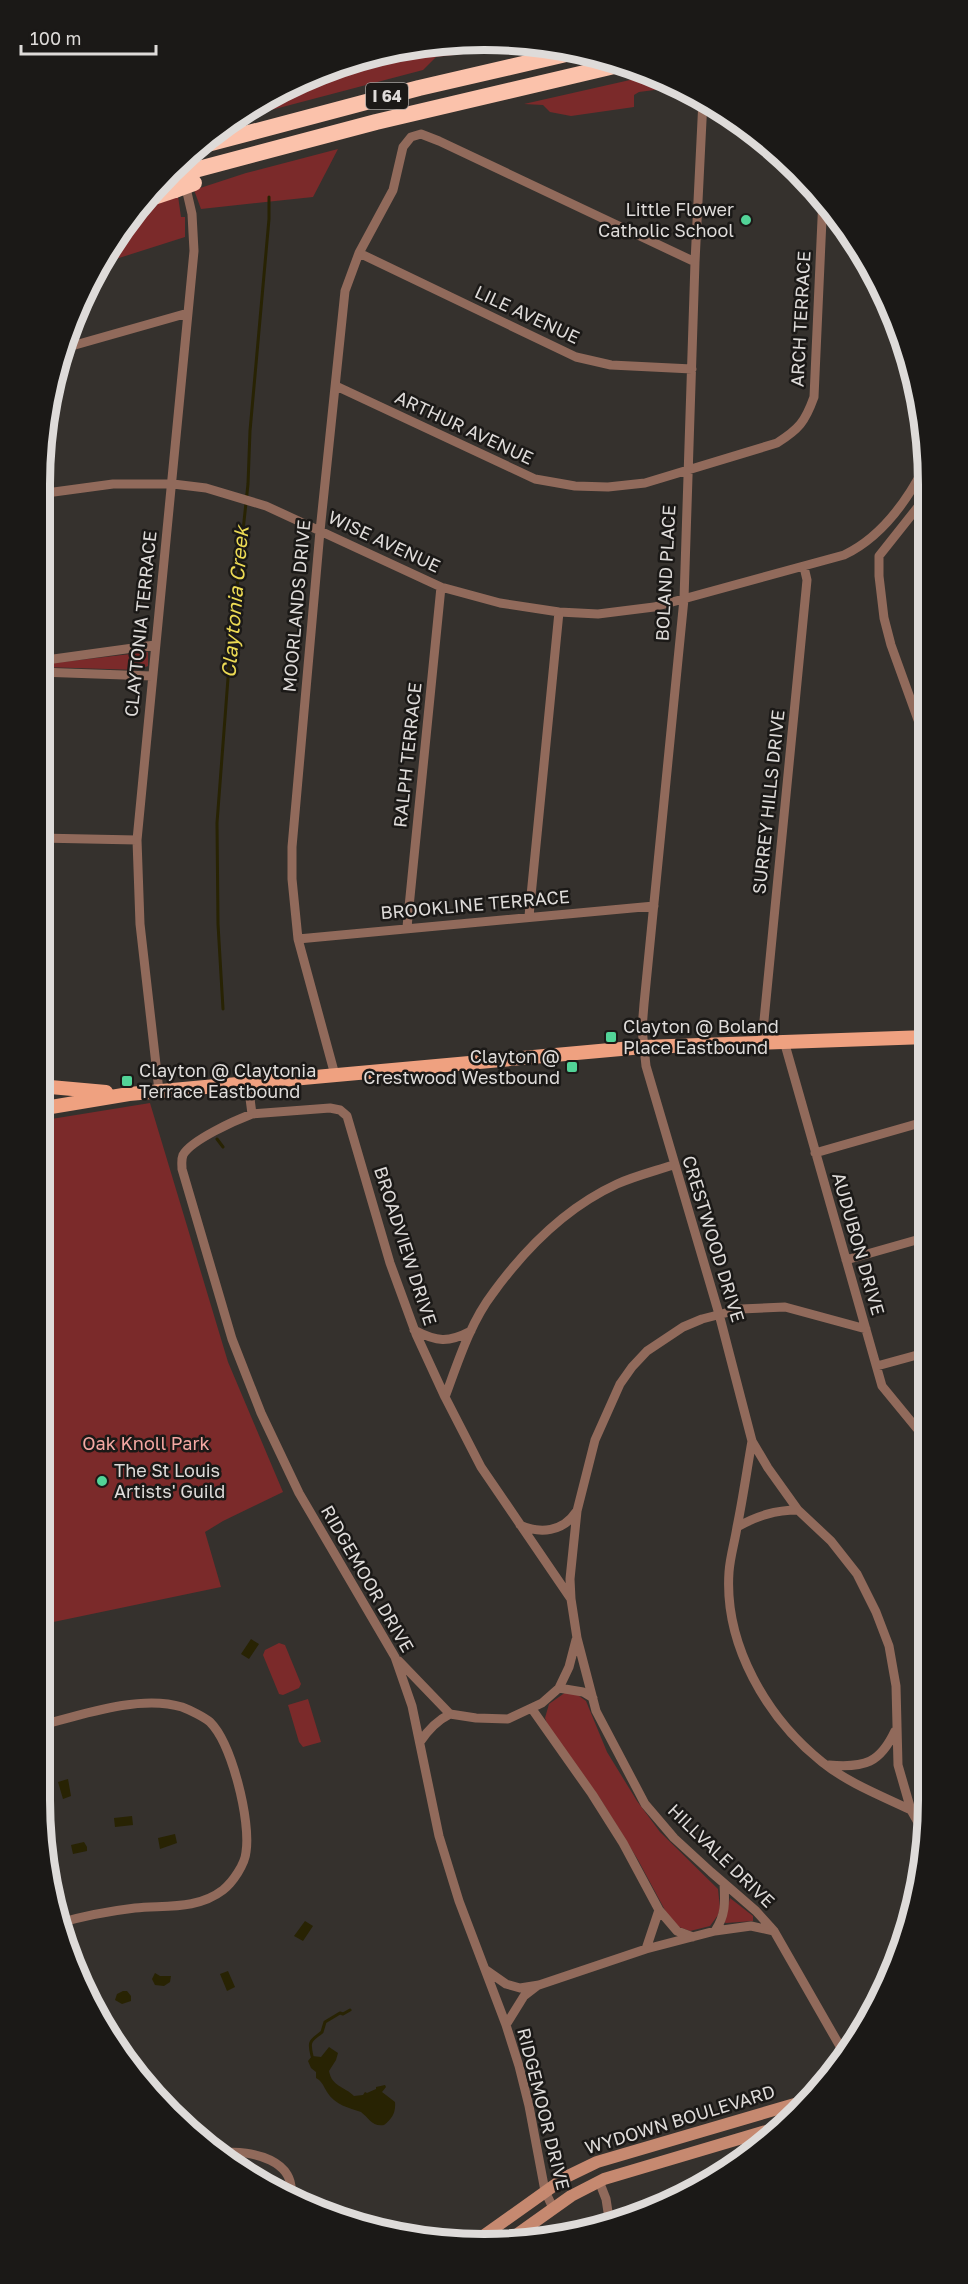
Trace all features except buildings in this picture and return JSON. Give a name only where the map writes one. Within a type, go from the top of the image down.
[{"type":"highway","name":"I 64","points":[[216,142],[419,88],[558,56]]},
{"type":"highway","name":"I 64","points":[[175,179],[189,172],[330,134],[607,68]]},
{"type":"main road","points":[[50,1107],[129,1094],[643,1047],[918,1035]]},
{"type":"main road","points":[[50,1087],[129,1094]]},
{"type":"street","name":"BOLAND PLACE","points":[[643,1047],[643,1021],[684,599],[695,262],[705,111]]},
{"type":"street","name":"MOORLANDS DRIVE","points":[[335,1075],[298,939],[292,879],[292,847],[320,531],[345,291],[359,253],[393,190],[403,147],[411,137],[421,135],[439,141],[695,262]]},
{"type":"street","name":"CLAYTONIA TERRACE","points":[[159,1091],[140,924],[137,840],[194,251],[189,172]]},
{"type":"street","name":"ARCH TERRACE","points":[[688,468],[777,443],[796,431],[807,417],[814,397],[822,211]]},
{"type":"street","name":"LILE AVENUE","points":[[359,253],[576,357],[611,365],[692,369]]},
{"type":"street","points":[[72,346],[188,313]]},
{"type":"street","name":"ARTHUR AVENUE","points":[[336,386],[535,479],[575,486],[608,487],[645,483],[688,468]]},
{"type":"street","name":"WISE AVENUE","points":[[50,493],[113,484],[173,484],[206,488],[253,501],[441,587],[500,603],[559,612],[598,614],[627,611],[684,599],[844,555],[860,548],[901,506],[918,478]]},
{"type":"street","points":[[918,507],[879,556],[879,576],[884,618],[891,645],[902,682],[918,722]]},
{"type":"street","name":"SURREY HILLS DRIVE","points":[[762,1041],[807,580],[804,567]]},
{"type":"street","name":"RALPH TERRACE","points":[[407,927],[441,587]]},
{"type":"street","points":[[529,916],[559,612]]},
{"type":"street","points":[[50,659],[155,645]]},
{"type":"street","points":[[50,672],[153,676]]},
{"type":"street","points":[[50,838],[137,840]]},
{"type":"street","name":"BROOKLINE TERRACE","points":[[298,939],[407,927],[654,906]]},
{"type":"street","name":"AUDUBON DRIVE","points":[[784,1041],[877,1366],[887,1394],[918,1430]]},
{"type":"street","name":"CRESTWOOD DRIVE","points":[[643,1047],[673,1165],[719,1314],[752,1441],[798,1510],[831,1541],[857,1574],[876,1612],[889,1646],[896,1686],[898,1765],[911,1810],[918,1822]]},
{"type":"street","points":[[248,1083],[252,1114]]},
{"type":"street","name":"BROADVIEW DRIVE","points":[[252,1114],[330,1108],[340,1110],[347,1116],[390,1263],[414,1330],[445,1397],[481,1467],[571,1599]]},
{"type":"street","name":"RIDGEMOOR DRIVE","points":[[252,1114],[196,1143],[184,1154],[181,1161],[182,1169],[232,1339],[261,1413],[298,1493],[395,1657],[412,1706],[439,1836],[459,1901],[506,2025],[529,2106],[545,2191],[553,2208]]},
{"type":"street","points":[[815,1153],[918,1124]]},
{"type":"street","points":[[445,1397],[471,1331],[492,1294],[539,1238],[580,1206],[616,1185],[673,1165]]},
{"type":"street","points":[[846,1260],[918,1240]]},
{"type":"street","name":"HILLVALE DRIVE","points":[[841,2047],[774,1931],[756,1911],[674,1838],[645,1804],[596,1711],[577,1638],[570,1579],[577,1511],[595,1440],[620,1384],[647,1351],[683,1327],[719,1314],[752,1308],[785,1307],[866,1329]]},
{"type":"street","points":[[414,1330],[439,1340],[455,1339],[471,1331]]},
{"type":"street","points":[[877,1366],[918,1355]]},
{"type":"street","name":"CRESTWOOD DRIVE","points":[[752,1441],[729,1572],[730,1608],[740,1646],[763,1698],[792,1736],[824,1764],[867,1790],[911,1810]]},
{"type":"street","points":[[737,1527],[765,1514],[782,1510],[798,1510]]},
{"type":"street","points":[[520,1525],[538,1531],[553,1529],[568,1522],[577,1511]]},
{"type":"street","points":[[395,1657],[450,1714],[508,1719],[532,1709],[559,1688],[569,1667],[577,1638]]},
{"type":"street","points":[[559,1688],[583,1692],[592,1698]]},
{"type":"street","points":[[50,1723],[116,1707],[160,1702],[184,1708],[210,1722],[226,1749],[237,1778],[246,1826],[246,1853],[237,1873],[223,1890],[197,1903],[172,1908],[136,1908],[67,1921]]},
{"type":"street","points":[[532,1709],[592,1794],[623,1843],[659,1910],[677,1930],[693,1937]]},
{"type":"street","points":[[420,1742],[429,1729],[450,1714]]},
{"type":"street","points":[[824,1764],[857,1765],[874,1759],[887,1748],[896,1728]]},
{"type":"street","points":[[715,1930],[722,1920],[726,1906],[724,1883]]},
{"type":"street","points":[[646,1949],[659,1910]]},
{"type":"street","points":[[486,1970],[506,1984],[520,1988],[539,1985],[646,1949],[715,1930],[751,1926],[774,1931]]},
{"type":"street","points":[[506,2025],[524,1996],[539,1985]]},
{"type":"street","name":"WYDOWN BOULEVARD","points":[[486,2234],[566,2177],[597,2162],[794,2104]]},
{"type":"street","name":"WYDOWN BOULEVARD","points":[[518,2233],[553,2208],[600,2181],[632,2169],[765,2131]]},
{"type":"street","points":[[232,2154],[258,2156],[276,2163],[287,2172],[292,2190]]},
{"type":"street","points":[[600,2181],[609,2216]]},
{"type":"green space","points":[[489,50],[436,57],[423,70],[259,113],[292,94],[372,64],[427,53]]},
{"type":"green space","points":[[638,78],[664,89],[639,92],[634,95],[634,107],[571,116],[550,112],[543,105],[524,104]]},
{"type":"green space","points":[[338,149],[313,197],[201,209],[194,190],[246,173]]},
{"type":"green space","points":[[178,196],[181,217],[185,217],[185,237],[112,260],[139,219],[150,206]]},
{"type":"green space","points":[[148,652],[148,666],[138,670],[50,667],[50,663]]},
{"type":"green space","name":"Oak Knoll Park","points":[[150,1103],[228,1362],[283,1492],[205,1532],[221,1587],[50,1623],[50,1119]]},
{"type":"green space","points":[[279,1643],[285,1645],[301,1684],[299,1688],[283,1695],[279,1694],[263,1655],[265,1650]]},
{"type":"green space","points":[[566,1692],[575,1693],[586,1701],[607,1752],[637,1801],[660,1832],[718,1889],[720,1908],[710,1926],[690,1931],[676,1926],[601,1800],[548,1726],[545,1718],[549,1704]]},
{"type":"green space","points":[[308,1699],[321,1742],[303,1747],[299,1742],[288,1705]]},
{"type":"green space","points":[[730,1898],[753,1916],[753,1921],[724,1922]]},
{"type":"shaded area","points":[[251,1639],[259,1644],[249,1659],[241,1654]]},
{"type":"shaded area","points":[[68,1779],[71,1796],[63,1799],[58,1782]]},
{"type":"shaded area","points":[[132,1816],[133,1825],[115,1827],[114,1818]]},
{"type":"shaded area","points":[[175,1834],[177,1843],[160,1849],[158,1838]]},
{"type":"shaded area","points":[[84,1842],[87,1851],[73,1854],[71,1845]]},
{"type":"shaded area","points":[[305,1921],[313,1926],[303,1941],[294,1936]]},
{"type":"shaded area","points":[[228,1971],[235,1987],[227,1991],[220,1974]]},
{"type":"shaded area","points":[[155,1973],[160,1976],[171,1976],[170,1982],[164,1986],[155,1985],[152,1979]]},
{"type":"shaded area","points":[[127,1991],[131,1996],[131,2001],[122,2004],[115,2000],[117,1994]]},
{"type":"shaded area","points":[[329,2047],[338,2053],[329,2071],[339,2086],[354,2096],[363,2095],[376,2087],[385,2085],[382,2092],[395,2102],[395,2109],[384,2125],[374,2123],[361,2112],[338,2103],[316,2078],[316,2072],[308,2061],[312,2056],[321,2057]]},
{"type":"waterway","name":"Claytonia Creek","points":[[223,1009],[218,924],[217,823],[230,652],[248,484],[250,431],[269,197]]},
{"type":"waterway","points":[[217,1139],[223,1147]]},
{"type":"waterway","points":[[312,2056],[311,2041],[322,2032],[325,2022],[350,2010]]},
{"type":"place","name":"Little Flower Catholic School","points":[[746,220]]},
{"type":"place","name":"Clayton @ Boland Place Eastbound","points":[[611,1037]]},
{"type":"place","name":"Clayton @ Crestwood Westbound","points":[[572,1067]]},
{"type":"place","name":"Clayton @ Claytonia Terrace Eastbound","points":[[127,1081]]},
{"type":"place","name":"The St Louis Artists' Guild","points":[[102,1481]]}]
